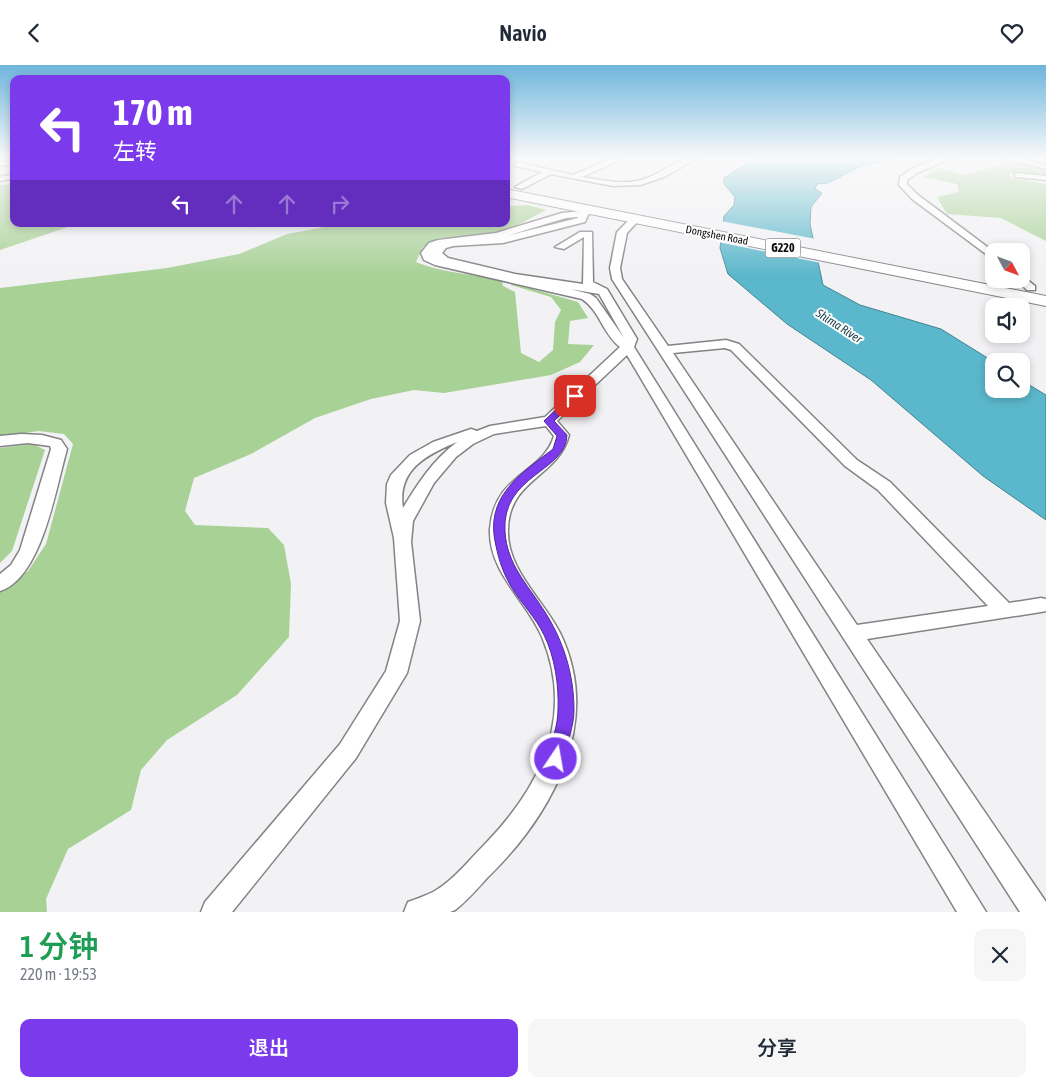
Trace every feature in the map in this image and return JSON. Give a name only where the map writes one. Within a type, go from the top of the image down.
[{"type":"highway","name":"Dongshen Road","points":[[538,197],[588,212],[688,225]]},
{"type":"highway","name":"Dongshen Road","points":[[552,197],[875,262],[1046,301]]},
{"type":"highway","name":"Dongshen Road","points":[[875,262],[1033,285]]},
{"type":"street","points":[[915,197],[985,250]]},
{"type":"street","points":[[588,212],[582,219],[504,240],[452,243],[442,246],[437,254],[444,260],[515,277],[603,291]]},
{"type":"street","points":[[588,212],[565,215],[497,236],[441,241],[433,245],[426,253],[428,258],[439,263],[586,296],[595,303],[617,340],[628,347],[972,912]]},
{"type":"street","points":[[635,219],[622,231],[615,273],[617,279],[1036,912]]},
{"type":"street","points":[[216,912],[348,751],[396,673],[406,644],[410,621],[402,542],[393,500],[399,473],[425,452],[467,434],[549,421],[628,347],[631,339],[603,291],[588,284],[589,235],[583,234],[560,247]]},
{"type":"street","points":[[665,351],[726,344],[735,347],[851,463],[884,486],[1003,609]]},
{"type":"street","points":[[418,912],[445,901],[488,861],[532,809],[556,759],[566,711],[563,673],[552,636],[518,586],[507,565],[499,533],[500,512],[509,493],[522,478],[557,451],[562,444],[562,435],[549,421]]},
{"type":"street","points":[[402,542],[404,521],[427,481],[451,454],[468,441],[490,430]]},
{"type":"street","points":[[0,441],[28,438],[47,440],[56,443],[59,449],[29,551],[17,570],[0,584]]},
{"type":"street","points":[[852,633],[1003,609],[1041,605]]},
{"type":"green space","points":[[0,197],[10,197],[10,227],[68,227],[0,250]]},
{"type":"green space","points":[[937,197],[1046,197],[1046,241],[1001,218],[947,214]]},
{"type":"green space","points":[[528,205],[546,210],[514,227],[480,236],[438,238],[423,247],[416,262],[437,269],[502,281],[503,286],[515,292],[521,353],[539,362],[553,350],[555,322],[561,310],[551,297],[511,285],[512,283],[578,302],[588,318],[570,321],[568,344],[594,345],[580,362],[551,375],[444,393],[414,390],[371,399],[315,418],[251,454],[194,478],[185,511],[195,525],[268,528],[284,545],[291,584],[289,637],[237,695],[167,740],[141,770],[131,810],[68,849],[46,899],[47,912],[0,912],[0,590],[28,571],[46,544],[73,444],[64,434],[38,431],[0,437],[0,288],[167,268],[239,254],[287,234],[325,227],[510,227],[510,206]]},
{"type":"green space","points":[[33,444],[45,450],[12,551],[0,563],[0,448]]},
{"type":"water","name":"Shima River","points":[[735,197],[819,197],[811,207],[810,224],[823,285],[860,305],[941,329],[985,356],[985,398],[1030,398],[1030,385],[1046,395],[1046,520],[983,476],[871,380],[787,324],[728,274],[720,248],[724,216],[734,205]]},
{"type":"pier","points":[[721,221],[816,239],[821,263],[718,242]]},
{"type":"route","points":[[556,759],[566,711],[563,673],[552,636],[518,586],[507,565],[499,533],[500,512],[509,493],[522,478],[557,451],[562,444],[562,435],[549,421],[575,396]]}]
